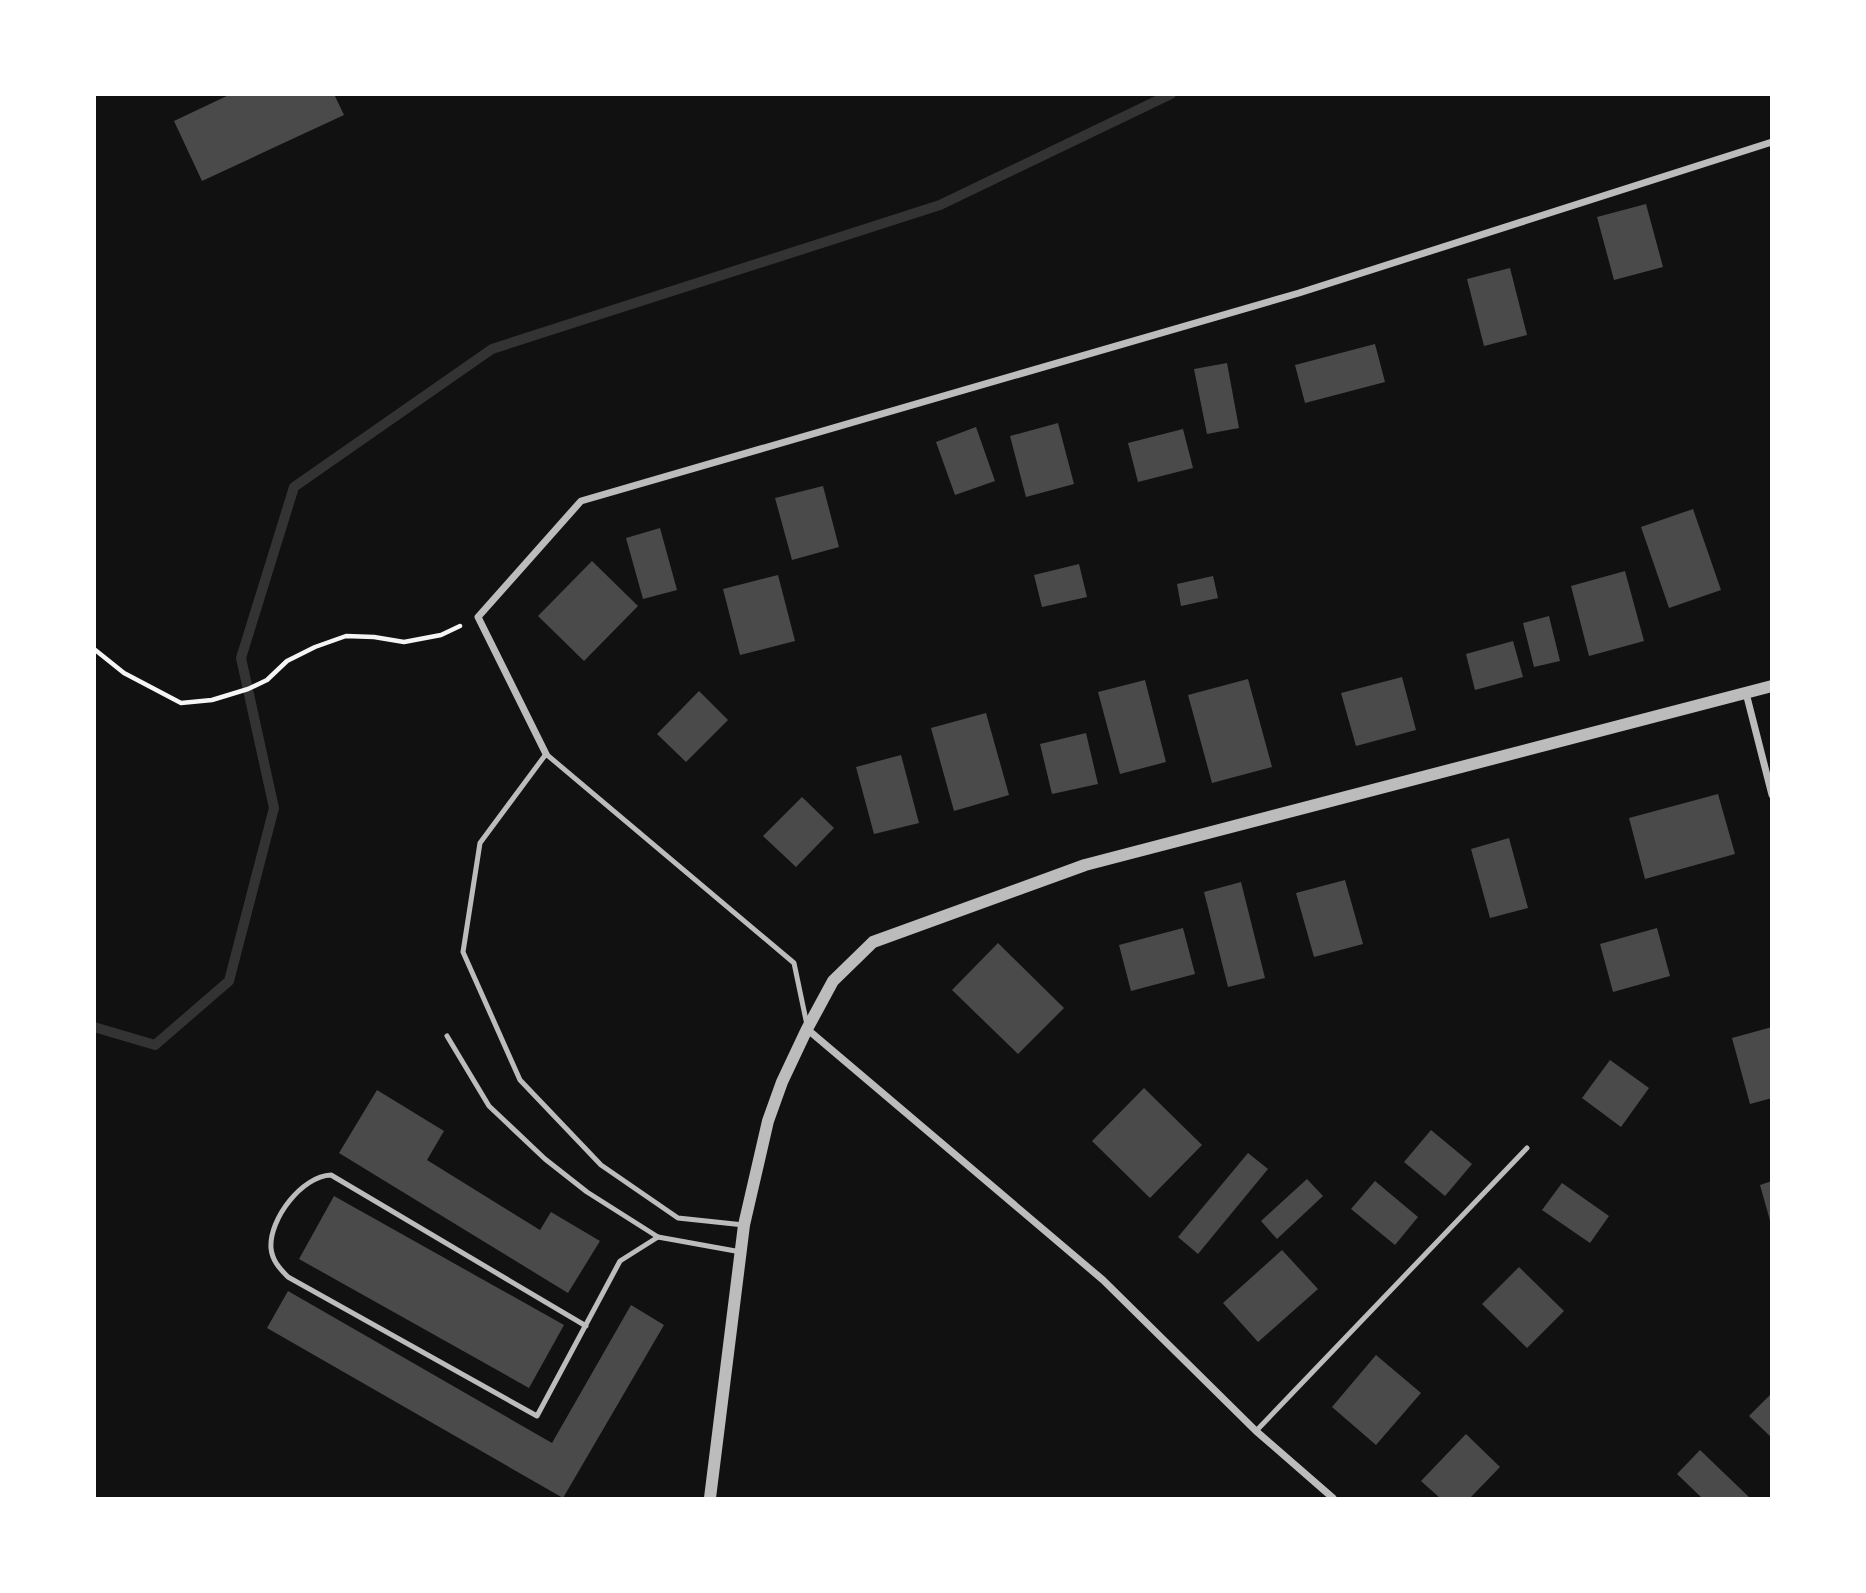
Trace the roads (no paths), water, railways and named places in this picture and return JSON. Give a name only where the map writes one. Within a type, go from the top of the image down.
[{"type":"street","points":[[546,754],[478,617],[581,501],[1300,293],[1772,142]]},
{"type":"street","points":[[710,1499],[744,1225],[768,1121],[782,1082],[807,1028],[834,981],[873,943],[1085,865],[1772,686]]},
{"type":"street","points":[[1746,693],[1772,795]]},
{"type":"street","points":[[807,1028],[1103,1280],[1256,1431],[1333,1499]]},
{"type":"lane","points":[[744,1225],[678,1218],[601,1165],[520,1080],[463,952],[480,843],[546,754],[794,963],[807,1028]]},
{"type":"lane","points":[[447,1036],[489,1106],[545,1159],[587,1192],[658,1237],[741,1252]]},
{"type":"lane","points":[[1256,1431],[1527,1148]]},
{"type":"lane","points":[[586,1326],[331,1175],[321,1175],[313,1180],[286,1204],[272,1236],[271,1250],[276,1265],[288,1277],[537,1416],[586,1326],[620,1261],[658,1237]]},
{"type":"waterway","points":[[94,1027],[155,1045],[229,981],[274,808],[241,658],[294,487],[492,349],[940,205],[1171,94]]}]
